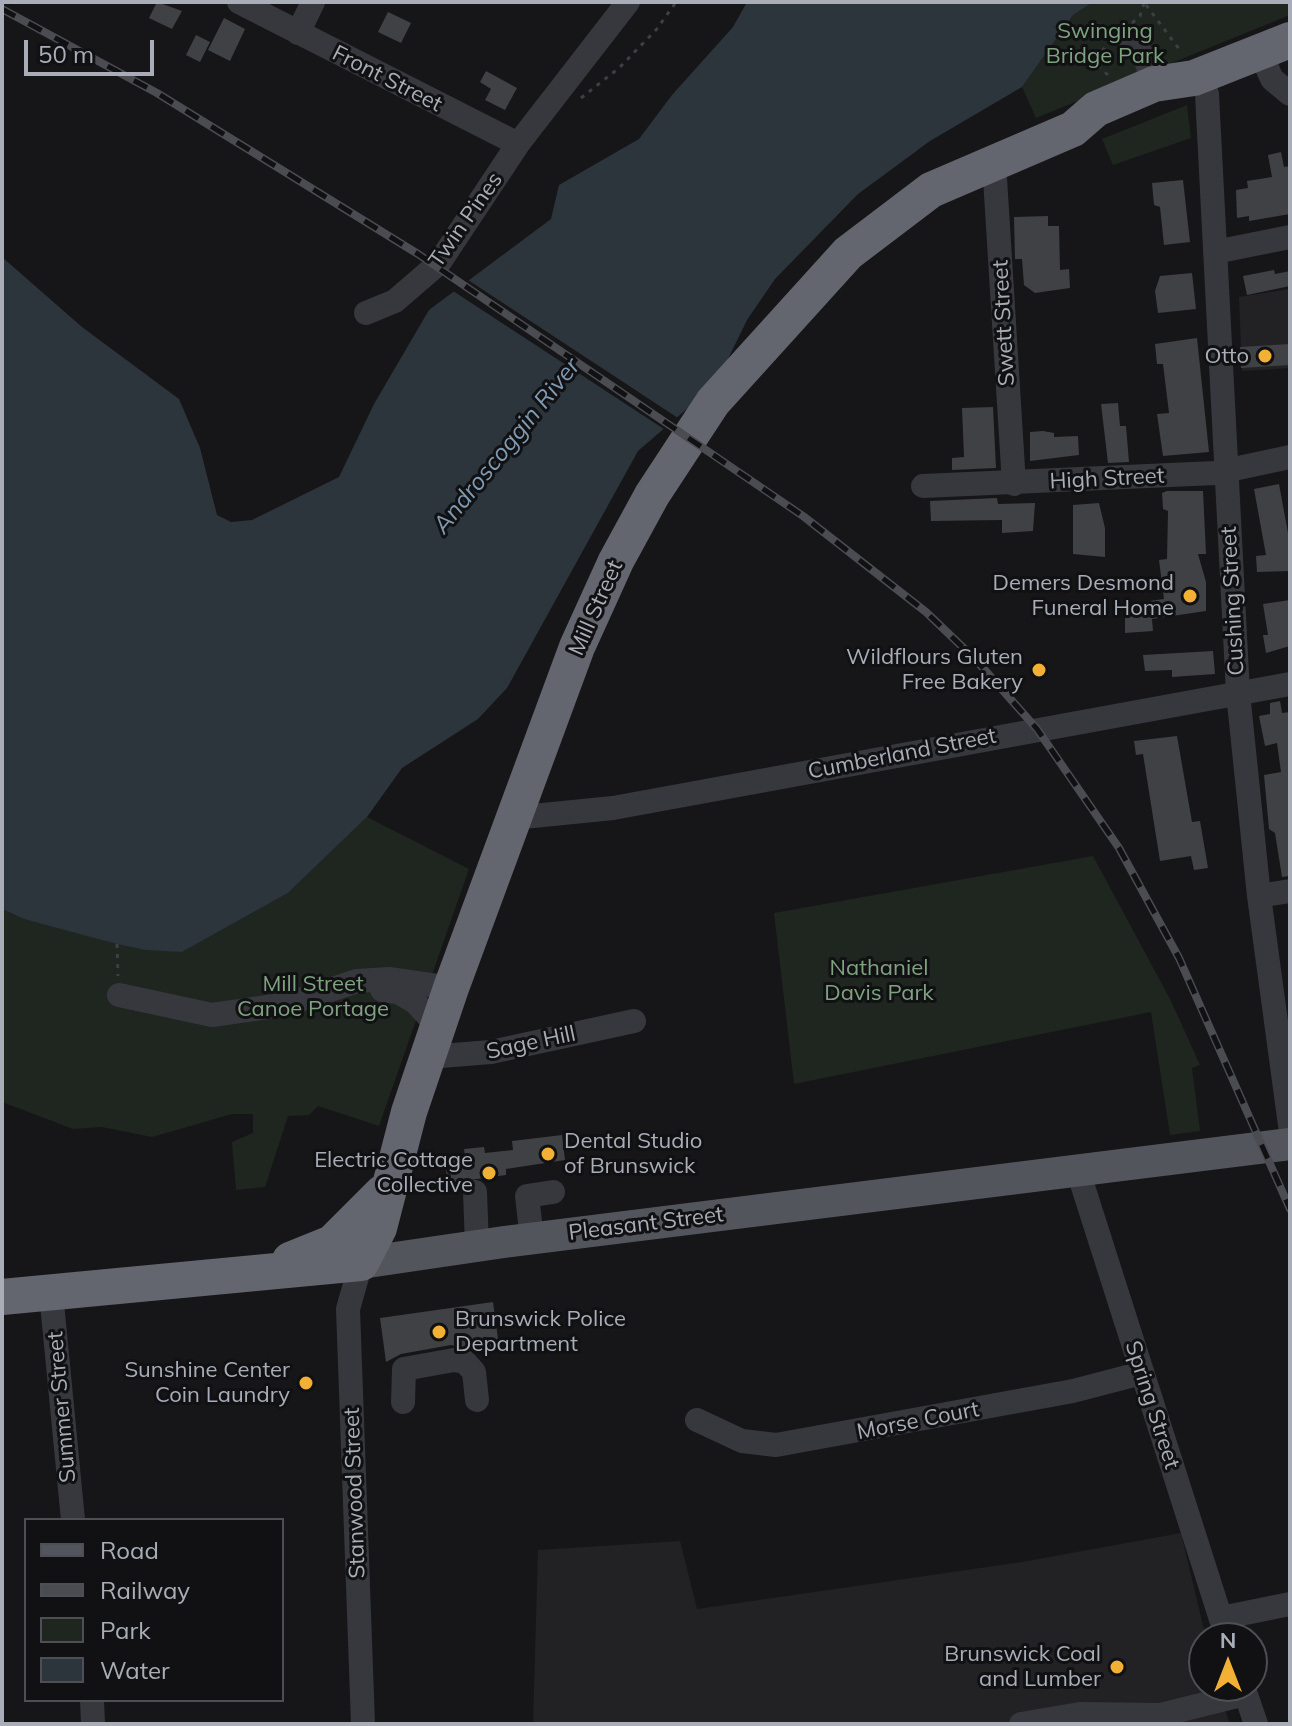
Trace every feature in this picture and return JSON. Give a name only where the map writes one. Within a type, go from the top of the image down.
[{"type":"highway","name":"Mill Street","points":[[1073,129],[1096,109],[1154,84],[1275,46]]},
{"type":"highway","name":"Mill Street","points":[[361,1263],[379,1228],[389,1186],[451,988],[577,647],[616,561],[652,495],[713,402],[816,285],[858,244],[931,190],[1073,129],[1102,126],[1172,98],[1194,71]]},
{"type":"highway","points":[[245,1276],[332,1243],[389,1186]]},
{"type":"highway","name":"Pleasant Street","points":[[2,1297],[361,1263]]},
{"type":"main road","name":"Pleasant Street","points":[[361,1263],[1290,1144]]},
{"type":"street","name":"Front Street","points":[[239,2],[298,33],[524,136]]},
{"type":"street","points":[[298,33],[313,2]]},
{"type":"street","name":"Twin Pines","points":[[366,313],[412,289],[439,263],[524,136],[621,8]]},
{"type":"street","points":[[1131,42],[1145,58],[1154,84]]},
{"type":"street","points":[[1275,46],[1272,79],[1290,94]]},
{"type":"street","name":"Cushing Street","points":[[1194,71],[1207,94],[1238,693],[1259,896],[1281,995],[1290,1125]]},
{"type":"street","name":"Swett Street","points":[[994,162],[1014,484]]},
{"type":"street","points":[[1215,252],[1290,237]]},
{"type":"street","name":"High Street","points":[[923,486],[1215,473],[1290,457]]},
{"type":"street","name":"Cumberland Street","points":[[513,818],[613,808],[1290,684]]},
{"type":"street","points":[[1259,896],[1290,891]]},
{"type":"street","points":[[119,995],[212,1015],[288,1004],[357,981],[389,979],[451,988]]},
{"type":"street","points":[[336,988],[398,992],[415,1002],[433,1042]]},
{"type":"street","name":"Sage Hill","points":[[433,1042],[491,1052],[634,1021]]},
{"type":"street","name":"Spring Street","points":[[1078,1171],[1222,1622]]},
{"type":"street","points":[[475,1192],[477,1246]]},
{"type":"street","points":[[532,1239],[527,1196],[553,1192]]},
{"type":"street","name":"Stanwood Street","points":[[361,1263],[348,1309],[363,1724]]},
{"type":"street","name":"Summer Street","points":[[51,1293],[73,1518]]},
{"type":"street","points":[[403,1402],[404,1369],[454,1360],[465,1362],[474,1372],[477,1400]]},
{"type":"street","name":"Morse Court","points":[[697,1420],[742,1441],[776,1445],[1073,1391],[1142,1373]]},
{"type":"street","points":[[1240,1622],[1290,1604]]},
{"type":"street","points":[[92,1702],[93,1724]]},
{"type":"street","points":[[1021,1724],[1080,1714],[1162,1720],[1211,1702]]},
{"type":"street","points":[[1248,1702],[1256,1724]]},
{"type":"path","points":[[577,102],[619,68],[656,30],[676,2]]},
{"type":"path","points":[[1143,2],[1194,71]]},
{"type":"path","points":[[117,944],[119,995]]},
{"type":"shaded area","points":[[1290,289],[1290,368],[1242,371],[1239,297]]},
{"type":"shaded area","points":[[1181,1533],[1202,1622],[1188,1622],[1188,1702],[1222,1702],[1230,1724],[533,1724],[538,1550],[680,1541],[697,1609],[1022,1562]]},
{"type":"green space","name":"Swinging Bridge Park","points":[[1093,2],[1290,2],[1290,15],[1036,118],[1022,87],[1073,15]]},
{"type":"green space","points":[[1187,105],[1191,138],[1113,165],[1102,139]]},
{"type":"green space","name":"Mill Street Canoe Portage","points":[[367,817],[469,869],[379,1126],[318,1106],[309,1115],[288,1116],[265,1187],[236,1190],[232,1142],[253,1133],[253,1114],[232,1114],[152,1137],[102,1127],[73,1129],[2,1102],[2,909],[24,919],[182,952],[288,893]]},
{"type":"green space","name":"Nathaniel Davis Park","points":[[1093,856],[1170,999],[1200,1065],[1192,1068],[1200,1131],[1170,1135],[1151,1012],[794,1084],[774,913]]},
{"type":"water","name":"Androscoggin River","points":[[747,2],[1093,2],[1073,15],[1022,87],[930,141],[858,194],[775,279],[747,320],[728,359],[696,401],[638,451],[507,688],[478,719],[402,768],[367,817],[288,893],[182,952],[146,950],[117,944],[24,919],[2,909],[2,257],[82,327],[179,399],[200,448],[217,515],[231,522],[252,520],[339,477],[374,404],[429,310],[551,219],[559,185],[639,139],[672,95],[733,27]]},
{"type":"pier","points":[[465,278],[681,420],[667,431],[450,289]]},
{"type":"building","points":[[157,2],[182,11],[172,29],[149,18]]},
{"type":"building","points":[[388,12],[411,23],[401,43],[378,32]]},
{"type":"building","points":[[224,18],[245,29],[230,61],[208,50]]},
{"type":"building","points":[[196,35],[210,42],[200,62],[186,55]]},
{"type":"building","points":[[486,71],[517,88],[505,110],[485,100],[491,89],[480,82]]},
{"type":"building","points":[[1281,152],[1284,167],[1290,166],[1290,214],[1249,221],[1249,216],[1237,218],[1236,190],[1248,188],[1247,181],[1272,177],[1268,155]]},
{"type":"building","points":[[1183,180],[1190,242],[1164,245],[1160,207],[1154,205],[1152,183]]},
{"type":"building","points":[[1048,216],[1048,226],[1059,226],[1060,270],[1069,269],[1070,288],[1035,293],[1024,285],[1022,259],[1015,259],[1014,217]]},
{"type":"building","points":[[1274,270],[1275,274],[1290,271],[1290,286],[1247,295],[1243,276]]},
{"type":"building","points":[[1192,273],[1196,309],[1158,313],[1155,291],[1160,276]]},
{"type":"building","points":[[1197,338],[1209,452],[1163,456],[1157,414],[1169,413],[1163,364],[1157,364],[1155,344]]},
{"type":"building","name":"Otto","points":[[1290,344],[1290,365],[1241,368],[1240,347]]},
{"type":"building","points":[[1118,403],[1120,426],[1126,426],[1129,462],[1108,463],[1101,404]]},
{"type":"building","points":[[993,407],[996,468],[952,470],[952,458],[964,457],[962,408]]},
{"type":"building","points":[[1030,432],[1054,433],[1054,437],[1078,436],[1079,455],[1030,461]]},
{"type":"building","points":[[1279,484],[1290,544],[1290,571],[1257,572],[1256,556],[1266,555],[1254,489]]},
{"type":"building","points":[[1203,491],[1206,554],[1198,554],[1206,582],[1206,611],[1152,619],[1153,631],[1125,633],[1125,611],[1143,609],[1142,602],[1164,599],[1159,560],[1167,559],[1168,511],[1163,509],[1162,493]]},
{"type":"building","points":[[997,498],[998,504],[1035,503],[1033,531],[1002,533],[1002,520],[931,521],[930,501]]},
{"type":"building","points":[[1099,503],[1105,528],[1105,557],[1073,554],[1073,505]]},
{"type":"building","points":[[1290,600],[1290,646],[1266,653],[1263,635],[1268,635],[1263,604]]},
{"type":"building","points":[[1213,651],[1215,674],[1172,677],[1172,670],[1145,671],[1143,655]]},
{"type":"building","points":[[1280,701],[1282,713],[1290,712],[1290,876],[1282,877],[1275,833],[1269,829],[1264,775],[1281,772],[1277,743],[1265,746],[1259,716],[1270,714],[1270,703]]},
{"type":"building","points":[[1177,736],[1192,822],[1200,821],[1208,868],[1194,870],[1191,856],[1160,861],[1143,754],[1136,755],[1134,741]]},
{"type":"building","points":[[562,1135],[565,1160],[506,1169],[506,1175],[448,1183],[444,1158],[465,1156],[464,1149],[484,1147],[485,1153],[513,1150],[512,1141]]},
{"type":"building","name":"Brunswick Police Department","points":[[493,1302],[499,1346],[472,1350],[451,1345],[401,1354],[386,1362],[380,1318]]},
{"type":"railway","points":[[2,9],[157,93],[418,254],[803,516],[926,612],[975,659],[1037,729],[1119,848],[1179,958],[1290,1209]]},
{"type":"place","name":"Otto","points":[[1265,356]]},
{"type":"place","name":"Demers Desmond Funeral Home","points":[[1190,596]]},
{"type":"place","name":"Wildflours Gluten Free Bakery","points":[[1039,670]]},
{"type":"place","name":"Dental Studio of Brunswick","points":[[548,1154]]},
{"type":"place","name":"Electric Cottage Collective","points":[[489,1173]]},
{"type":"place","name":"Brunswick Police Department","points":[[439,1332]]},
{"type":"place","name":"Sunshine Center Coin Laundry","points":[[306,1383]]},
{"type":"place","name":"Brunswick Coal and Lumber","points":[[1117,1667]]}]
